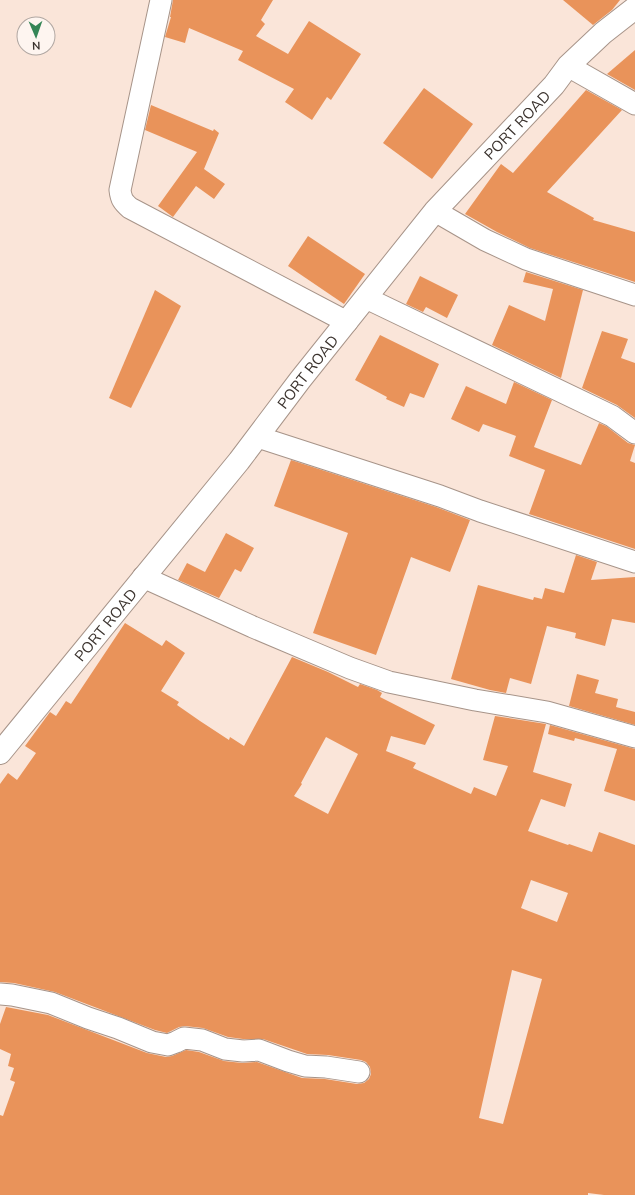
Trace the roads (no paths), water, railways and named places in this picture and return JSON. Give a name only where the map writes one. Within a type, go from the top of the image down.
[{"type":"main road","name":"PORT ROAD","points":[[0,753],[239,462],[300,380],[435,211],[554,85],[568,66],[603,34],[635,8]]},
{"type":"street","points":[[161,0],[120,190],[124,203],[130,208],[347,322]]},
{"type":"street","points":[[568,66],[635,104]]},
{"type":"street","points":[[435,211],[485,240],[526,259],[635,295]]},
{"type":"street","points":[[366,298],[612,416],[635,433]]},
{"type":"street","points":[[258,437],[440,496],[480,511],[635,562]]},
{"type":"street","points":[[143,577],[260,630],[350,668],[389,682],[475,700],[547,712],[635,737]]},
{"type":"street","points":[[0,994],[51,1002],[88,1018],[152,1042],[168,1045],[184,1038],[202,1040],[225,1050],[259,1050],[305,1066],[326,1066],[359,1072]]}]
